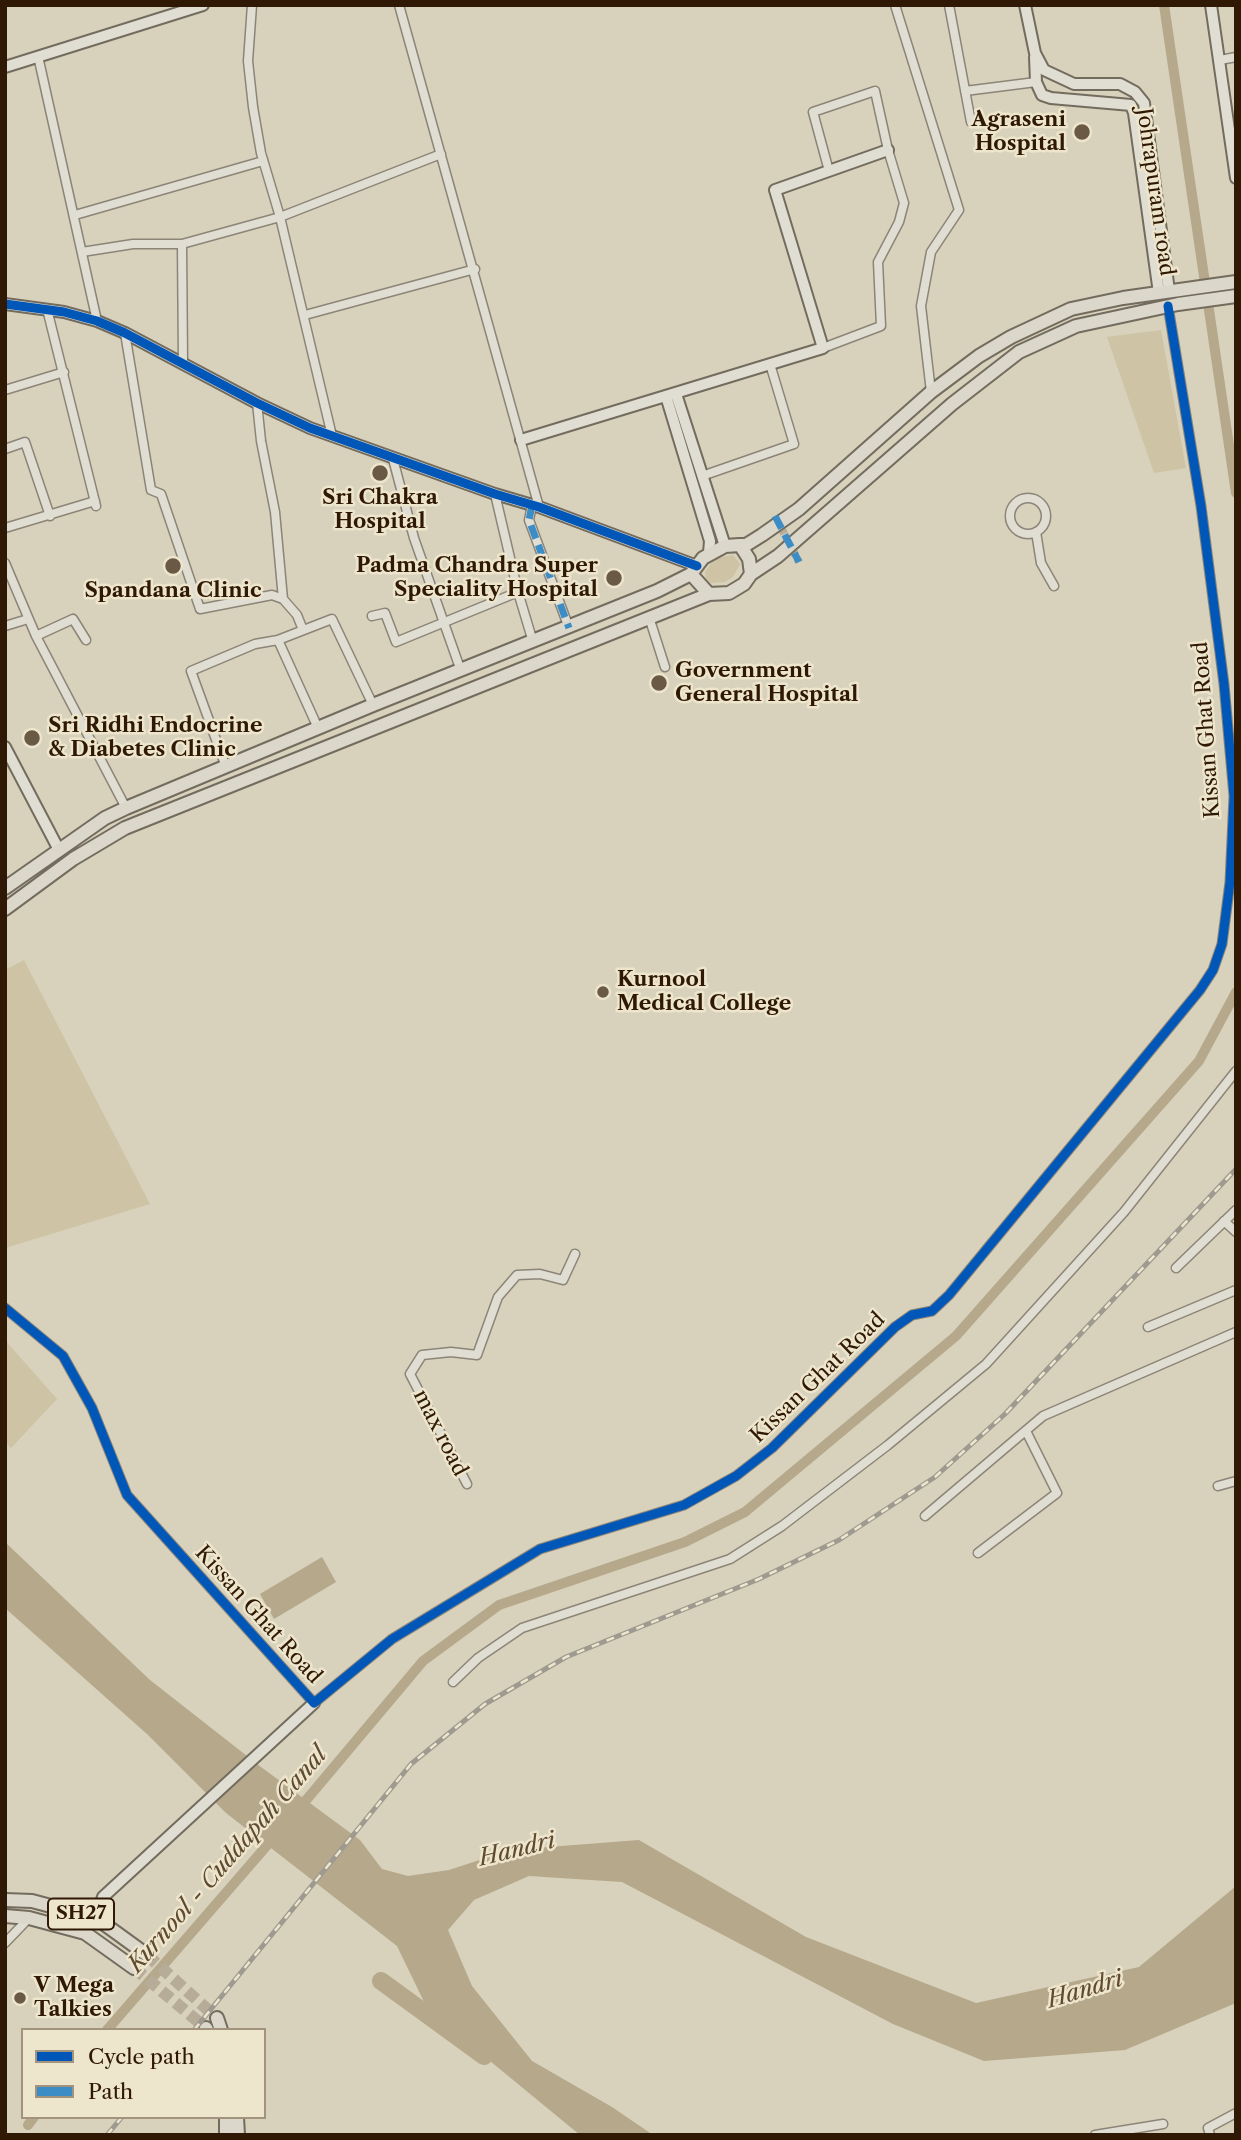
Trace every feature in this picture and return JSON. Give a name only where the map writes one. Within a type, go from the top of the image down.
[{"type":"main road","points":[[5,888],[105,818],[126,808],[657,591],[694,570],[709,554],[725,546],[746,545],[799,509],[931,392],[1000,343],[1070,309],[1236,282]]},
{"type":"main road","points":[[5,909],[68,863],[125,828],[649,617],[709,594],[729,593],[744,584],[751,573],[778,556],[952,404],[1020,352],[1076,326],[1173,305],[1236,296]]},
{"type":"main road","points":[[740,545],[750,559],[751,573]]},
{"type":"main road","points":[[694,570],[709,594]]},
{"type":"main road","points":[[60,850],[68,863]]},
{"type":"main road","name":"SH27","points":[[5,1900],[32,1901],[96,1918],[146,1955]]},
{"type":"main road","name":"SH27","points":[[5,1916],[29,1918],[85,1934],[134,1968]]},
{"type":"street","points":[[5,68],[203,5]]},
{"type":"street","points":[[252,5],[248,61],[263,161],[280,217],[332,436]]},
{"type":"street","points":[[399,5],[521,440],[536,506],[529,520],[569,628]]},
{"type":"street","points":[[895,5],[959,210],[931,252],[921,306],[931,392]]},
{"type":"street","points":[[949,5],[971,122]]},
{"type":"street","name":"Johrapuram road","points":[[1025,5],[1035,53],[1044,70],[1074,84],[1120,84],[1135,92],[1144,103],[1169,291]]},
{"type":"street","points":[[1211,5],[1236,178]]},
{"type":"street","points":[[965,91],[1035,82],[1035,53]]},
{"type":"street","points":[[38,56],[97,321]]},
{"type":"street","points":[[1220,60],[1236,57]]},
{"type":"street","name":"Johrapuram road","points":[[1035,82],[1042,95],[1051,98],[1131,105],[1169,291]]},
{"type":"street","points":[[521,440],[823,348],[881,326],[877,262],[898,222],[904,203],[888,150],[875,91],[813,112],[829,171]]},
{"type":"street","points":[[823,348],[775,190],[888,150]]},
{"type":"street","points":[[82,252],[133,244],[182,244],[280,217],[441,154]]},
{"type":"street","points":[[75,215],[263,161]]},
{"type":"street","points":[[182,244],[183,364]]},
{"type":"street","points":[[304,315],[475,269]]},
{"type":"street","points":[[5,304],[47,309],[97,321],[310,428],[393,459],[536,506],[694,570]]},
{"type":"street","name":"Kissan Ghat Road","points":[[5,1308],[63,1356],[92,1408],[127,1495],[314,1703],[391,1639],[540,1549],[684,1505],[736,1476],[772,1448],[895,1327],[912,1315],[932,1311],[949,1295],[1200,990],[1213,970],[1222,944],[1230,882],[1234,796],[1224,684],[1202,506],[1173,305]]},
{"type":"street","points":[[5,528],[95,504],[47,309]]},
{"type":"street","points":[[125,333],[151,489],[161,494],[200,609],[272,594],[283,599],[297,615],[303,630]]},
{"type":"street","points":[[696,478],[794,444],[770,364]]},
{"type":"street","points":[[5,390],[64,372]]},
{"type":"street","points":[[671,395],[696,478],[710,541],[709,554]]},
{"type":"street","points":[[257,403],[261,441],[275,512],[283,599]]},
{"type":"street","points":[[5,449],[25,442],[50,516]]},
{"type":"street","points":[[393,459],[414,538],[461,671]]},
{"type":"street","points":[[696,478],[725,546]]},
{"type":"street","points":[[495,494],[533,642]]},
{"type":"street","points":[[1029,497],[1043,506],[1045,522],[1035,532],[1024,534],[1013,528],[1009,516],[1017,500],[1029,497]]},
{"type":"street","points":[[1035,532],[1041,563],[1054,586]]},
{"type":"street","points":[[5,563],[9,582],[126,808]]},
{"type":"street","points":[[372,616],[385,613],[396,642],[518,592]]},
{"type":"street","points":[[649,617],[665,667]]},
{"type":"street","points":[[5,626],[28,619]]},
{"type":"street","points":[[36,636],[73,619],[86,640]]},
{"type":"street","points":[[226,767],[191,671],[255,644],[278,640],[332,619],[373,705]]},
{"type":"street","points":[[278,640],[318,728]]},
{"type":"street","points":[[5,747],[60,850]]},
{"type":"street","points":[[453,1682],[478,1658],[522,1628],[730,1559],[782,1526],[888,1445],[986,1364],[1124,1212],[1236,1071]]},
{"type":"street","points":[[1176,1268],[1236,1210]]},
{"type":"street","points":[[1224,1221],[1236,1232]]},
{"type":"street","name":"max road","points":[[467,1484],[410,1374],[422,1355],[451,1352],[477,1355],[498,1297],[517,1275],[540,1274],[563,1280],[575,1254]]},
{"type":"street","points":[[1148,1327],[1236,1290]]},
{"type":"street","points":[[925,1516],[1043,1416],[1236,1332]]},
{"type":"street","points":[[978,1553],[1057,1493],[1026,1431]]},
{"type":"street","points":[[1218,1486],[1236,1482]]},
{"type":"street","points":[[96,1918],[103,1897],[314,1703]]},
{"type":"street","points":[[5,1943],[29,1918]]},
{"type":"street","points":[[1210,2135],[1208,2128],[1236,2113]]},
{"type":"street","points":[[1095,2135],[1163,2124]]},
{"type":"shaded area","points":[[1161,330],[1186,468],[1154,473],[1107,337]]},
{"type":"shaded area","points":[[733,555],[740,564],[733,577],[725,582],[711,583],[706,579],[705,572],[715,558]]},
{"type":"shaded area","points":[[24,960],[150,1204],[5,1248],[5,970]]},
{"type":"shaded area","points":[[5,1340],[57,1399],[11,1448],[5,1442]]},
{"type":"water","name":"Handri","points":[[5,1542],[150,1680],[360,1840],[382,1869],[408,1876],[449,1870],[510,1850],[639,1840],[806,1937],[976,2003],[1139,1967],[1236,1886],[1236,2003],[1125,2050],[984,2061],[893,2024],[622,1882],[529,1876],[474,1900],[448,1930],[472,1986],[532,2061],[612,2107],[653,2135],[580,2135],[428,2010],[397,1946],[226,1813],[147,1734],[5,1608]]},
{"type":"water","points":[[322,1557],[336,1582],[274,1619],[260,1594]]},
{"type":"waterway","points":[[1164,5],[1236,493]]},
{"type":"waterway","points":[[297,1811],[423,1661],[499,1605],[685,1542],[745,1512],[956,1336],[1199,1061],[1236,992]]},
{"type":"waterway","name":"Kurnool - Cuddapah Canal","points":[[109,2028],[276,1835]]},
{"type":"waterway","points":[[381,1981],[484,2056]]},
{"type":"waterway","points":[[28,2125],[32,2119]]},
{"type":"tunnel","points":[[775,516],[799,562]]},
{"type":"tunnel","points":[[147,1955],[217,2018]]},
{"type":"tunnel","points":[[134,1968],[206,2028]]},
{"type":"railway","points":[[196,2028],[411,1764],[485,1704],[566,1657],[759,1579],[839,1540],[935,1477],[1005,1414],[1236,1169]]},
{"type":"railway","points":[[107,2135],[120,2119]]},
{"type":"marked path","points":[[532,505],[529,520],[569,628]]},
{"type":"marked path","points":[[775,516],[799,562]]},
{"type":"cycle path","points":[[5,304],[64,312],[97,321],[310,428],[539,507],[697,566]]},
{"type":"cycle path","points":[[5,1308],[63,1356],[92,1408],[127,1495],[314,1703],[392,1639],[540,1549],[684,1505],[736,1476],[772,1448],[895,1327],[912,1315],[932,1311],[949,1295],[1200,990],[1213,970],[1222,944],[1230,882],[1234,796],[1224,684],[1201,506],[1168,306]]},
{"type":"place","name":"Agraseni Hospital","points":[[1082,132]]},
{"type":"place","name":"Sri Chakra Hospital","points":[[380,473]]},
{"type":"place","name":"Spandana Clinic","points":[[173,566]]},
{"type":"place","name":"Padma Chandra Super Speciality Hospital","points":[[614,578]]},
{"type":"place","name":"Government General Hospital","points":[[659,683]]},
{"type":"place","name":"Sri Ridhi Endocrine & Diabetes Clinic","points":[[32,738]]},
{"type":"place","name":"Kurnool Medical College","points":[[603,992]]},
{"type":"place","name":"V Mega Talkies","points":[[20,1998]]}]
